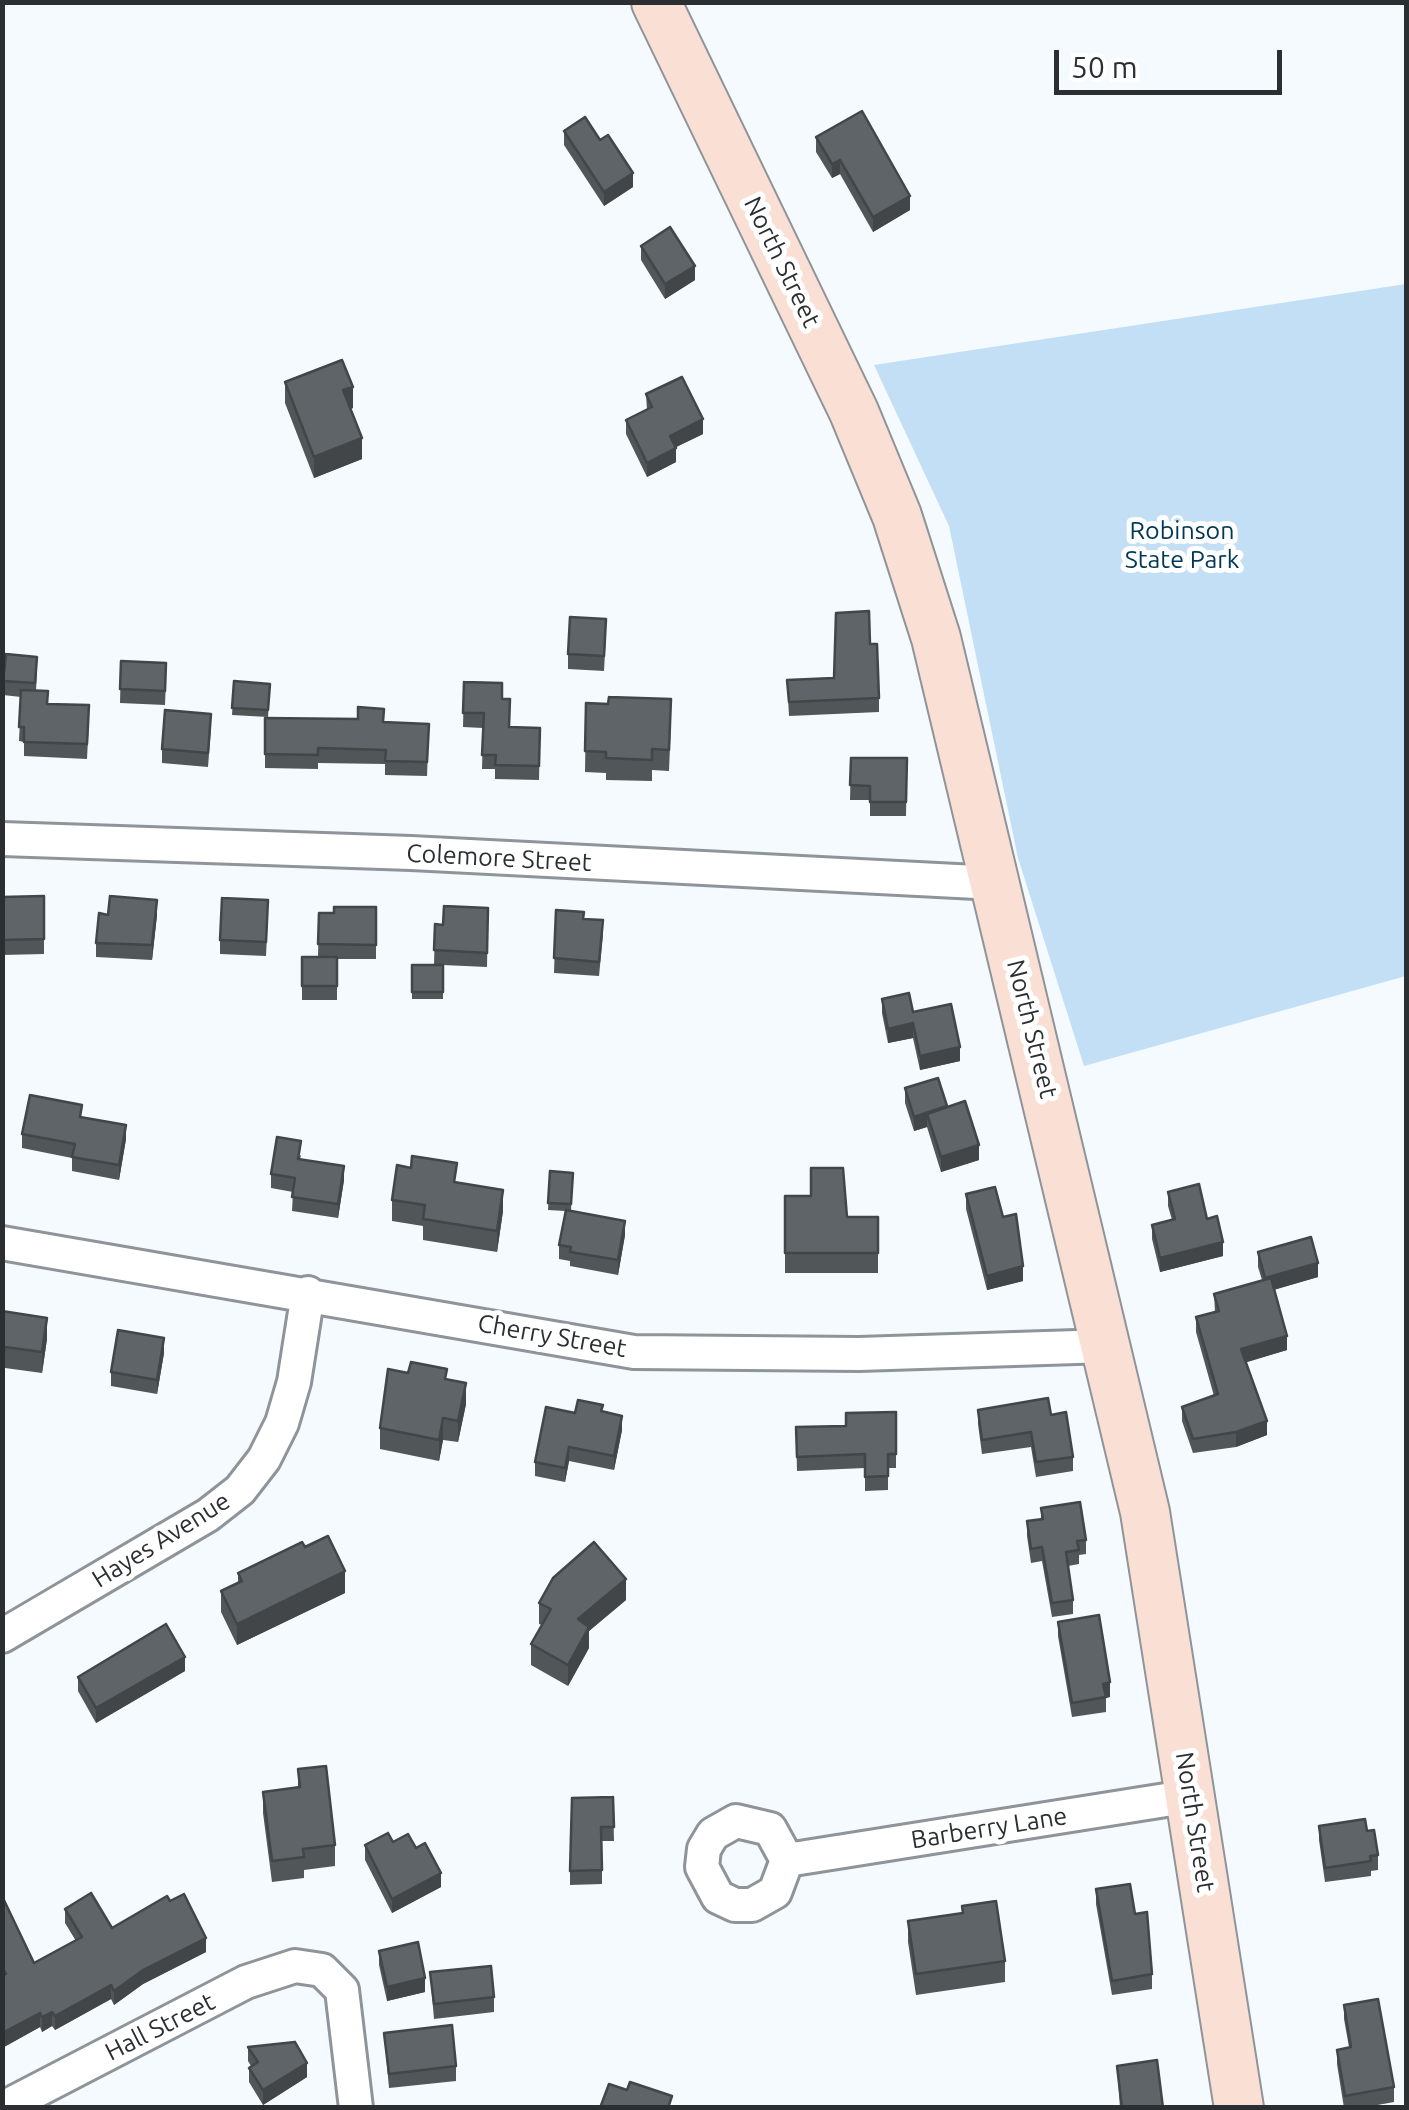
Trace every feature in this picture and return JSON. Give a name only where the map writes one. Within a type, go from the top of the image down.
[{"type":"main road","name":"North Street","points":[[656,2],[817,332],[897,516],[936,638],[1146,1512],[1240,2108]]},
{"type":"street","name":"Colemore Street","points":[[2,840],[411,853],[996,883]]},
{"type":"street","name":"Cherry Street","points":[[2,1243],[604,1347],[674,1354],[859,1354],[1108,1346]]},
{"type":"street","name":"Hayes Avenue","points":[[2,1636],[208,1515],[240,1490],[264,1459],[282,1422],[308,1293]]},
{"type":"street","name":"Barberry Lane","points":[[787,1860],[1192,1796]]},
{"type":"street","name":"Hall Street","points":[[3,2108],[246,1982],[295,1966],[322,1970],[337,1982],[344,1998],[356,2108]]},
{"type":"green space","name":"Robinson State Park","points":[[1406,284],[1406,976],[1084,1066],[1018,858],[949,526],[874,365]]},
{"type":"building","points":[[862,111],[910,196],[873,217],[840,160],[832,164],[816,137]]},
{"type":"building","points":[[585,117],[600,140],[608,135],[633,173],[604,192],[564,131]]},
{"type":"building","points":[[670,227],[695,266],[665,284],[641,246]]},
{"type":"building","points":[[342,360],[353,387],[343,390],[362,438],[314,457],[285,382]]},
{"type":"building","points":[[682,377],[703,419],[670,436],[676,448],[647,463],[626,420],[652,407],[646,394]]},
{"type":"building","points":[[869,611],[870,644],[877,644],[879,698],[789,702],[787,680],[834,678],[836,613]]},
{"type":"building","points":[[570,617],[606,619],[604,656],[568,654]]},
{"type":"building","points":[[6,654],[37,657],[35,683],[3,681]]},
{"type":"building","points":[[121,661],[166,663],[165,691],[120,689]]},
{"type":"building","points":[[234,681],[270,684],[268,710],[232,708]]},
{"type":"building","points":[[464,682],[502,683],[502,699],[510,699],[509,727],[540,728],[539,766],[495,765],[496,755],[482,755],[484,713],[463,713]]},
{"type":"building","points":[[21,690],[48,691],[47,704],[89,705],[87,744],[24,742],[24,727],[19,727]]},
{"type":"building","points":[[609,697],[671,699],[669,750],[652,749],[652,760],[606,758],[606,752],[585,751],[586,703],[608,704]]},
{"type":"building","points":[[358,707],[384,709],[383,722],[429,724],[427,762],[385,761],[386,750],[318,748],[318,755],[265,754],[265,718],[358,719]]},
{"type":"building","points":[[165,710],[211,714],[208,753],[162,749]]},
{"type":"building","points":[[851,758],[907,758],[906,802],[870,802],[870,786],[850,785]]},
{"type":"building","points":[[44,896],[44,939],[2,940],[2,897]]},
{"type":"building","points":[[110,896],[157,900],[152,945],[96,943],[99,913],[108,915]]},
{"type":"building","points":[[222,898],[268,900],[266,942],[220,940]]},
{"type":"building","points":[[444,906],[488,908],[487,953],[434,950],[435,924],[443,925]]},
{"type":"building","points":[[334,907],[376,907],[376,945],[318,944],[319,913],[334,913]]},
{"type":"building","points":[[556,910],[584,912],[583,919],[603,920],[599,962],[554,958]]},
{"type":"building","points":[[302,957],[337,957],[337,986],[302,986]]},
{"type":"building","points":[[412,965],[443,965],[443,992],[412,992]]},
{"type":"building","points":[[909,993],[913,1012],[951,1004],[960,1047],[920,1056],[913,1023],[888,1029],[882,999]]},
{"type":"building","points":[[938,1078],[947,1106],[914,1117],[905,1088]]},
{"type":"building","points":[[30,1095],[82,1105],[80,1117],[126,1125],[119,1165],[72,1157],[75,1144],[22,1134]]},
{"type":"building","points":[[965,1101],[979,1145],[941,1157],[927,1114]]},
{"type":"building","points":[[277,1137],[301,1141],[298,1159],[344,1166],[338,1204],[292,1197],[295,1178],[271,1174]]},
{"type":"building","points":[[412,1156],[457,1163],[454,1182],[503,1190],[497,1231],[423,1219],[425,1205],[392,1200],[397,1165],[411,1168]]},
{"type":"building","points":[[811,1168],[843,1168],[847,1217],[878,1217],[878,1253],[785,1253],[785,1196],[811,1196]]},
{"type":"building","points":[[550,1171],[573,1173],[571,1204],[548,1203]]},
{"type":"building","points":[[1199,1184],[1207,1219],[1217,1216],[1223,1242],[1160,1258],[1152,1225],[1175,1219],[1168,1192]]},
{"type":"building","points":[[995,1187],[1003,1217],[1016,1214],[1023,1266],[987,1276],[966,1194]]},
{"type":"building","points":[[566,1210],[625,1221],[618,1260],[570,1252],[571,1247],[559,1245]]},
{"type":"building","points":[[1311,1237],[1318,1263],[1265,1278],[1258,1252]]},
{"type":"building","points":[[1271,1278],[1287,1336],[1241,1349],[1267,1421],[1236,1432],[1193,1439],[1182,1407],[1218,1394],[1196,1317],[1219,1311],[1214,1294]]},
{"type":"building","points":[[2,1311],[47,1318],[42,1352],[5,1347],[2,1359]]},
{"type":"building","points":[[118,1330],[164,1338],[157,1380],[111,1372]]},
{"type":"building","points":[[411,1362],[447,1369],[445,1379],[466,1383],[458,1421],[443,1418],[439,1440],[380,1428],[388,1369],[408,1373]]},
{"type":"building","points":[[1048,1398],[1051,1415],[1066,1412],[1073,1457],[1036,1462],[1031,1432],[982,1440],[978,1410]]},
{"type":"building","points":[[578,1400],[603,1405],[601,1411],[622,1416],[614,1456],[569,1447],[565,1468],[535,1462],[546,1407],[575,1413]]},
{"type":"building","points":[[896,1412],[896,1454],[888,1454],[888,1476],[865,1477],[865,1454],[797,1457],[796,1427],[846,1426],[846,1413]]},
{"type":"building","points":[[1080,1502],[1086,1540],[1077,1541],[1079,1550],[1066,1552],[1073,1600],[1052,1603],[1042,1547],[1031,1549],[1027,1521],[1043,1519],[1041,1508]]},
{"type":"building","points":[[328,1536],[345,1571],[237,1624],[221,1591],[242,1581],[238,1573],[302,1542],[305,1547]]},
{"type":"building","points":[[594,1542],[626,1579],[578,1619],[589,1627],[568,1665],[531,1644],[551,1609],[539,1603],[553,1578]]},
{"type":"building","points":[[1099,1615],[1110,1682],[1103,1684],[1106,1697],[1072,1703],[1058,1622]]},
{"type":"building","points":[[166,1624],[185,1657],[96,1708],[78,1677]]},
{"type":"building","points":[[326,1766],[335,1845],[303,1849],[304,1857],[272,1861],[263,1792],[300,1787],[298,1769]]},
{"type":"building","points":[[613,1797],[614,1827],[601,1827],[602,1870],[570,1871],[572,1798]]},
{"type":"building","points":[[1365,1819],[1367,1831],[1374,1830],[1378,1855],[1370,1856],[1371,1861],[1325,1868],[1319,1826]]},
{"type":"building","points":[[388,1833],[393,1842],[408,1834],[416,1848],[425,1843],[441,1873],[392,1899],[365,1845]]},
{"type":"building","points":[[1130,1884],[1135,1914],[1147,1912],[1152,1974],[1112,1981],[1096,1889]]},
{"type":"building","points":[[91,1893],[112,1928],[167,1896],[170,1901],[184,1894],[206,1938],[143,1970],[114,1991],[111,1985],[55,2016],[52,2012],[42,2017],[40,2013],[2,2033],[2,1976],[6,1974],[2,1966],[2,1896],[34,1963],[82,1937],[65,1909]]},
{"type":"building","points":[[996,1901],[1005,1961],[916,1974],[908,1921],[963,1913],[962,1906]]},
{"type":"building","points":[[418,1942],[425,1978],[387,1987],[379,1951]]},
{"type":"building","points":[[491,1966],[494,1997],[434,2004],[430,1972]]},
{"type":"building","points":[[1378,1999],[1394,2087],[1345,2096],[1337,2050],[1351,2047],[1344,2005]]},
{"type":"building","points":[[452,2025],[456,2066],[389,2074],[384,2033]]},
{"type":"building","points":[[295,2042],[307,2063],[263,2090],[249,2068],[258,2062],[248,2047]]},
{"type":"building","points":[[1157,2060],[1163,2108],[1122,2108],[1117,2066]]},
{"type":"building","points":[[630,2082],[672,2096],[668,2108],[600,2108],[609,2084],[627,2090]]}]
